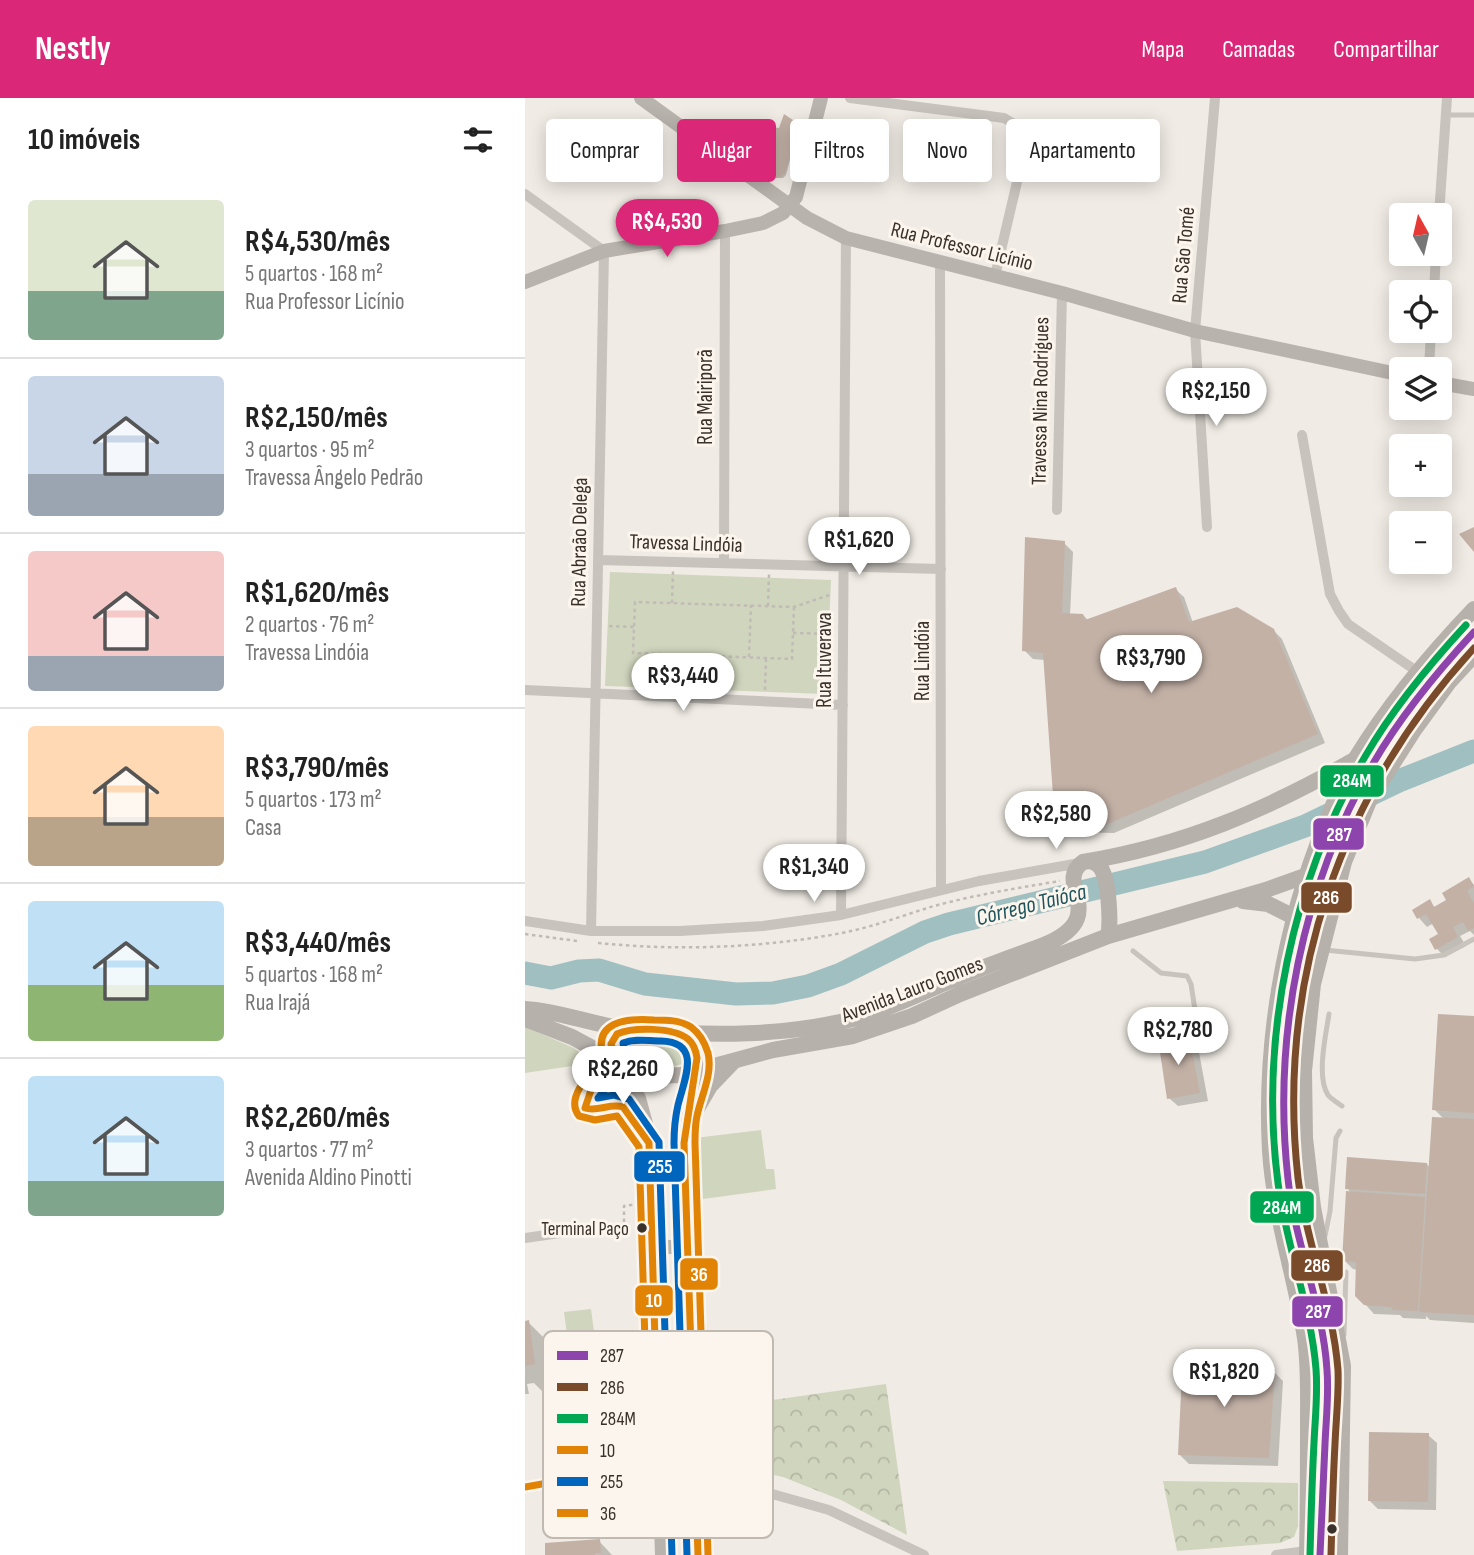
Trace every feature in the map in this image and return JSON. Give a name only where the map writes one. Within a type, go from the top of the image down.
[{"type":"main road","name":"Rua Professor Licínio","points":[[641,98],[822,228],[845,238],[1062,293],[1195,331],[1389,372]]},
{"type":"main road","points":[[525,282],[604,251],[725,231],[772,220],[790,206],[799,188],[821,98]]},
{"type":"main road","points":[[1452,385],[1474,389]]},
{"type":"main road","points":[[1314,1553],[1306,1350],[1273,1188],[1268,1107],[1275,1028],[1294,917],[1305,877],[1335,800],[1356,759],[1392,704],[1474,609]]},
{"type":"main road","points":[[1340,1555],[1343,1366],[1307,1170],[1304,1098],[1313,984],[1344,862],[1349,829],[1372,780],[1449,682],[1474,655]]},
{"type":"main road","points":[[1074,882],[1076,869],[1087,862],[1161,845],[1220,827],[1290,796],[1356,759]]},
{"type":"main road","points":[[1087,862],[1100,866],[1104,879],[1110,925],[1108,936]]},
{"type":"main road","name":"Avenida Lauro Gomes","points":[[525,1019],[572,1037],[641,1073],[654,1076],[681,1075],[773,1050],[853,1036],[881,1028],[1108,936],[1234,900],[1344,862]]},
{"type":"main road","name":"Avenida Lauro Gomes","points":[[525,1009],[547,1010],[634,1030],[745,1034],[821,1027],[862,1016],[1056,940],[1074,928],[1079,917],[1074,882]]},
{"type":"main road","name":"Avenida Lauro Gomes","points":[[1234,900],[1260,902],[1294,917]]},
{"type":"main road","points":[[634,1030],[619,1032],[614,1037],[611,1048],[643,1108],[649,1143],[655,1331]]},
{"type":"main road","points":[[677,1031],[688,1038],[698,1057],[698,1070],[685,1129],[690,1331]]},
{"type":"main road","points":[[685,1129],[710,1086],[735,1060]]},
{"type":"main road","points":[[653,1246],[687,1248]]},
{"type":"street","points":[[851,98],[1005,118],[1020,128],[1024,152],[995,276]]},
{"type":"street","name":"Rua São Tomé","points":[[1207,527],[1195,331],[1215,98]]},
{"type":"street","points":[[1440,203],[1447,98]]},
{"type":"street","points":[[525,194],[604,251]]},
{"type":"street","name":"Rua Mairiporã","points":[[724,563],[725,231]]},
{"type":"street","name":"Rua Ituverava","points":[[841,915],[845,238]]},
{"type":"street","name":"Rua Abraão Delega","points":[[591,931],[604,251]]},
{"type":"street","name":"Rua Lindóia","points":[[940,264],[941,890]]},
{"type":"street","name":"Travessa Nina Rodrigues","points":[[1057,510],[1062,293]]},
{"type":"street","points":[[1302,435],[1331,594],[1339,611],[1348,624],[1418,672]]},
{"type":"street","name":"Travessa Lindóia","points":[[598,560],[941,569]]},
{"type":"street","points":[[525,690],[843,705]]},
{"type":"street","points":[[525,920],[591,931],[763,926],[841,915],[941,890],[1087,862]]},
{"type":"street","points":[[1035,871],[1063,872],[1074,882]]},
{"type":"street","points":[[525,1238],[601,1227]]},
{"type":"street","points":[[525,1487],[543,1484]]},
{"type":"street","points":[[773,1494],[828,1510],[924,1555]]},
{"type":"street","points":[[1276,1555],[1333,1555]]},
{"type":"lane","points":[[1446,115],[1474,115]]},
{"type":"lane","points":[[1372,780],[1414,703],[1474,632]]},
{"type":"lane","points":[[1314,1553],[1327,1371],[1321,1330],[1294,1221],[1284,1141],[1283,1096],[1294,989],[1310,916],[1325,869],[1349,829]]},
{"type":"lane","points":[[1322,950],[1415,959],[1444,955],[1474,939]]},
{"type":"lane","points":[[1133,951],[1160,973],[1187,976],[1195,1010]]},
{"type":"lane","points":[[1329,1014],[1323,1055],[1324,1084],[1328,1096],[1342,1106]]},
{"type":"lane","points":[[616,1061],[585,1099],[585,1108],[596,1111],[617,1104],[623,1107],[649,1143]]},
{"type":"lane","points":[[1321,1253],[1330,1211],[1336,1138],[1340,1131]]},
{"type":"lane","points":[[1343,1366],[1346,1272]]},
{"type":"path","points":[[672,603],[674,562]]},
{"type":"path","points":[[768,606],[769,565]]},
{"type":"path","points":[[794,607],[792,659],[633,653],[635,602],[794,607],[843,591]]},
{"type":"path","points":[[749,657],[751,606]]},
{"type":"path","points":[[597,626],[633,628]]},
{"type":"path","points":[[793,633],[843,634]]},
{"type":"path","points":[[669,697],[671,654]]},
{"type":"path","points":[[764,701],[766,658]]},
{"type":"path","points":[[601,1227],[624,1224],[624,1206],[652,1202]]},
{"type":"green space","points":[[610,572],[831,580],[826,694],[605,686]]},
{"type":"green space","points":[[525,1027],[574,1048],[592,1063],[525,1073]]},
{"type":"green space","points":[[626,1041],[682,1048],[687,1051],[686,1060],[672,1066],[651,1062],[626,1051]]},
{"type":"green space","points":[[761,1130],[766,1169],[774,1169],[776,1189],[703,1199],[695,1138]]},
{"type":"green space","points":[[591,1309],[594,1331],[566,1331],[564,1312]]},
{"type":"green space","points":[[886,1384],[907,1535],[841,1500],[773,1475],[773,1400]]},
{"type":"green space","points":[[1163,1481],[1298,1483],[1298,1526],[1294,1537],[1280,1543],[1177,1551]]},
{"type":"building","points":[[784,114],[792,119],[790,156],[785,173],[776,178],[776,128],[779,128]]},
{"type":"building","points":[[1474,527],[1474,552],[1459,534]]},
{"type":"building","points":[[1025,537],[1065,541],[1062,613],[1083,614],[1085,620],[1176,587],[1189,622],[1237,607],[1274,629],[1318,734],[1105,825],[1055,824],[1043,653],[1022,651]]},
{"type":"building","points":[[1469,877],[1474,886],[1467,891],[1474,903],[1474,928],[1468,931],[1463,922],[1453,927],[1458,937],[1435,950],[1429,939],[1438,934],[1426,914],[1417,919],[1412,910],[1430,899],[1434,907],[1446,900],[1442,893]]},
{"type":"building","points":[[1438,1014],[1474,1016],[1474,1113],[1432,1110]]},
{"type":"building","points":[[1189,1036],[1200,1093],[1167,1099],[1158,1039]]},
{"type":"building","points":[[1432,1117],[1474,1119],[1474,1315],[1419,1312]]},
{"type":"building","points":[[1347,1157],[1427,1163],[1425,1194],[1345,1189]]},
{"type":"building","points":[[1346,1191],[1425,1197],[1418,1311],[1364,1305],[1355,1296],[1356,1262],[1342,1261]]},
{"type":"building","points":[[529,1320],[535,1364],[525,1366],[525,1321]]},
{"type":"building","points":[[1221,1351],[1221,1371],[1275,1370],[1269,1458],[1178,1455],[1183,1352]]},
{"type":"building","points":[[1369,1432],[1429,1433],[1428,1502],[1368,1501]]},
{"type":"building","points":[[600,1539],[601,1553],[595,1555],[545,1555],[545,1543]]},
{"type":"waterway","name":"Córrego Taióca","points":[[525,973],[551,978],[579,971],[599,970],[645,984],[736,994],[773,993],[808,986],[841,974],[925,932],[949,924],[1205,862],[1305,826],[1401,780],[1474,751]]},
{"type":"transit line","name":"284M","points":[[1310,1554],[1316,1369],[1309,1322],[1282,1206],[1273,1128],[1273,1073],[1287,962],[1318,854],[1340,803],[1366,755],[1400,703],[1466,625]]},
{"type":"transit line","name":"287","points":[[1320,1555],[1327,1370],[1320,1322],[1296,1227],[1288,1179],[1284,1125],[1289,1017],[1298,963],[1328,859],[1374,762],[1421,694],[1474,632]]},
{"type":"transit line","name":"286","points":[[1331,1555],[1338,1370],[1331,1321],[1298,1178],[1294,1104],[1297,1032],[1309,962],[1328,893],[1354,828],[1387,765],[1427,705],[1474,648]]},
{"type":"transit line","name":"36","points":[[645,1331],[639,1147],[617,1116],[595,1120],[579,1116],[575,1109],[581,1085],[604,1059],[601,1046],[607,1029],[614,1024],[633,1020],[682,1023],[697,1032],[708,1053],[708,1077],[696,1119],[695,1140],[701,1331]]},
{"type":"transit line","name":"10","points":[[655,1331],[649,1143],[623,1107],[585,1108],[591,1090],[616,1061],[611,1044],[617,1034],[643,1029],[663,1030],[681,1035],[690,1041],[697,1058],[684,1143],[690,1331]]},
{"type":"transit line","name":"255","points":[[665,1331],[659,1142],[629,1099],[614,1095],[598,1098],[626,1065],[623,1043],[628,1041],[674,1043],[682,1048],[686,1055],[686,1074],[674,1129],[680,1331]]},
{"type":"transit line","name":"10","points":[[525,1487],[543,1484]]},
{"type":"transit line","name":"255","points":[[671,1538],[672,1555]]},
{"type":"transit line","name":"255","points":[[686,1538],[687,1555]]},
{"type":"transit line","name":"10","points":[[697,1538],[698,1555]]},
{"type":"transit line","name":"36","points":[[707,1538],[708,1555]]},
{"type":"place","name":"Terminal Paço","points":[[642,1228]]}]
